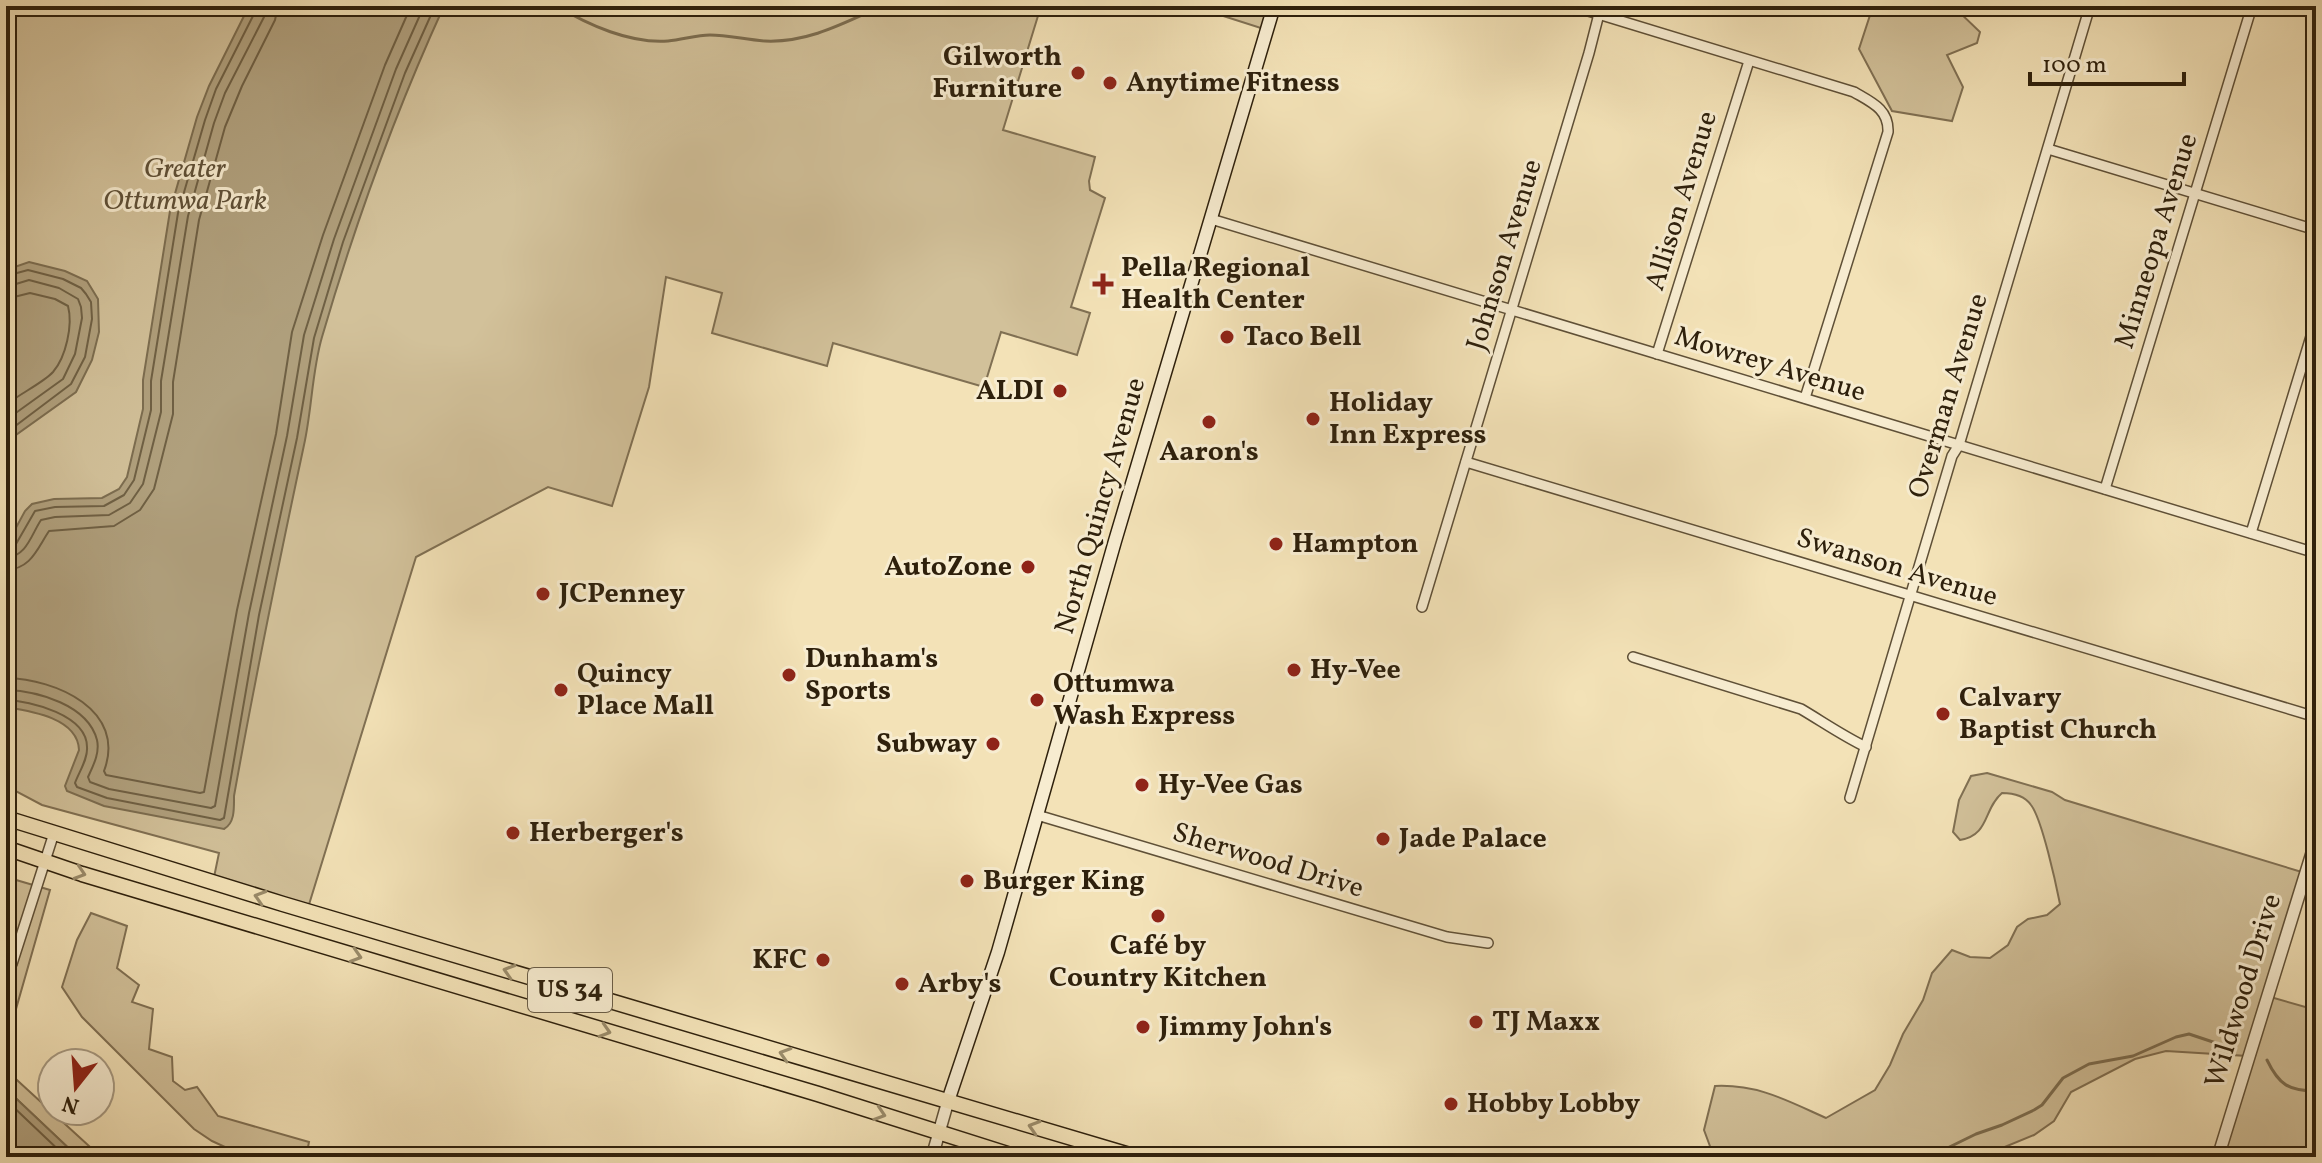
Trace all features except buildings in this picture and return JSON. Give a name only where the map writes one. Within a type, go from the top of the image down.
[{"type":"main road","name":"North Quincy Avenue","points":[[948,1101],[998,952],[1115,541],[1274,6]]},
{"type":"main road","name":"US 34","points":[[6,818],[283,904],[1136,1157]]},
{"type":"main road","name":"US 34","points":[[6,848],[1017,1157]]},
{"type":"street","points":[[1572,6],[1600,10],[1749,61],[1854,92],[1883,110],[1888,132],[1805,398]]},
{"type":"street","name":"Overman Avenue","points":[[1850,798],[2090,6]]},
{"type":"street","name":"Minneopa Avenue","points":[[2105,489],[2252,6]]},
{"type":"street","name":"Johnson Avenue","points":[[1422,607],[1600,10]]},
{"type":"street","name":"Allison Avenue","points":[[1657,354],[1749,61]]},
{"type":"street","points":[[2048,149],[2316,230]]},
{"type":"street","name":"Mowrey Avenue","points":[[1211,219],[2316,553]]},
{"type":"street","points":[[2251,533],[2316,320]]},
{"type":"street","name":"Swanson Avenue","points":[[1466,462],[2316,717]]},
{"type":"street","points":[[1633,657],[1801,709],[1842,736],[1866,747]]},
{"type":"street","name":"Sherwood Drive","points":[[1037,815],[1447,937],[1488,943]]},
{"type":"street","points":[[12,964],[54,833]]},
{"type":"street","name":"Wildwood Drive","points":[[2221,1156],[2316,840]]},
{"type":"street","name":"North Quincy Avenue","points":[[932,1157],[948,1101]]},
{"type":"green space","points":[[6,6],[1041,6],[1003,130],[1095,157],[1090,190],[1105,198],[1071,307],[1090,313],[1077,355],[1001,332],[984,387],[833,343],[827,366],[712,333],[722,293],[666,277],[649,387],[612,506],[548,487],[416,557],[307,911],[213,882],[219,853],[42,805],[6,786]]},
{"type":"green space","points":[[1192,6],[1274,6],[1267,30]]},
{"type":"green space","points":[[1873,6],[1958,6],[1957,10],[1980,32],[1977,43],[1947,55],[1963,87],[1952,121],[1892,111],[1859,49]]},
{"type":"green space","points":[[1987,773],[2305,873],[2267,996],[2316,1010],[2316,1157],[2218,1155],[2247,1056],[2166,1051],[2135,1059],[2071,1092],[2054,1121],[2034,1135],[1995,1151],[1969,1157],[1714,1157],[1704,1130],[1715,1086],[1759,1091],[1826,1118],[1875,1090],[1923,1000],[1932,973],[1952,950],[1970,957],[1990,958],[2008,945],[2017,927],[2028,919],[2047,915],[2060,904],[2040,824],[2025,799],[2002,793],[1977,833],[1960,840],[1953,832],[1959,800],[1971,776]]},
{"type":"green space","points":[[6,877],[50,890],[6,1044]]},
{"type":"green space","points":[[91,913],[127,926],[117,968],[139,985],[132,1002],[153,1009],[149,1049],[172,1057],[173,1081],[185,1090],[197,1087],[218,1116],[309,1142],[308,1147],[343,1157],[241,1157],[194,1129],[116,1051],[116,1047],[112,1047],[82,1017],[62,987],[77,940]]},
{"type":"green space","points":[[6,1070],[36,1097],[36,1117],[6,1089]]},
{"type":"green space","points":[[46,1127],[68,1127],[101,1157],[78,1157]]},
{"type":"water","name":"Greater Ottumwa Park","points":[[249,6],[444,6],[377,169],[322,337],[307,431],[242,752],[233,815],[224,829],[104,806],[67,791],[65,786],[79,750],[71,730],[52,718],[6,707],[6,546],[32,504],[54,499],[102,498],[119,489],[127,477],[143,409],[143,380],[170,211],[197,117]]},
{"type":"water","points":[[29,262],[65,271],[87,281],[98,299],[99,332],[92,360],[76,392],[6,442],[6,270]]},
{"type":"water","points":[[6,1089],[36,1117],[36,1127],[46,1127],[78,1157],[6,1157]]},
{"type":"waterway","points":[[557,6],[610,32],[654,41],[710,35],[765,41],[796,39],[825,31],[882,6]]},
{"type":"waterway","points":[[1929,1157],[2034,1110],[2042,1105],[2063,1078],[2089,1064],[2133,1056],[2189,1034],[2231,1048]]},
{"type":"waterway","points":[[2267,1060],[2286,1085],[2316,1091]]},
{"type":"place","name":"Gilworth Furniture","points":[[1078,73]]},
{"type":"place","name":"Anytime Fitness","points":[[1110,83]]},
{"type":"place","name":"Pella Regional Health Center","points":[[1103,284]]},
{"type":"place","name":"Taco Bell","points":[[1227,337]]},
{"type":"place","name":"ALDI","points":[[1060,391]]},
{"type":"place","name":"Holiday Inn Express","points":[[1313,419]]},
{"type":"place","name":"Aaron's","points":[[1209,422]]},
{"type":"place","name":"Hampton","points":[[1276,544]]},
{"type":"place","name":"AutoZone","points":[[1028,567]]},
{"type":"place","name":"JCPenney","points":[[543,594]]},
{"type":"place","name":"Hy-Vee","points":[[1294,670]]},
{"type":"place","name":"Dunham's Sports","points":[[789,675]]},
{"type":"place","name":"Quincy Place Mall","points":[[561,690]]},
{"type":"place","name":"Ottumwa Wash Express","points":[[1037,700]]},
{"type":"place","name":"Calvary Baptist Church","points":[[1943,714]]},
{"type":"place","name":"Subway","points":[[993,744]]},
{"type":"place","name":"Hy-Vee Gas","points":[[1142,785]]},
{"type":"place","name":"Herberger's","points":[[513,833]]},
{"type":"place","name":"Jade Palace","points":[[1383,839]]},
{"type":"place","name":"Burger King","points":[[967,881]]},
{"type":"place","name":"Café by Country Kitchen","points":[[1158,916]]},
{"type":"place","name":"KFC","points":[[823,960]]},
{"type":"place","name":"Arby's","points":[[902,984]]},
{"type":"place","name":"TJ Maxx","points":[[1476,1022]]},
{"type":"place","name":"Jimmy John's","points":[[1143,1027]]},
{"type":"place","name":"Hobby Lobby","points":[[1451,1104]]}]
